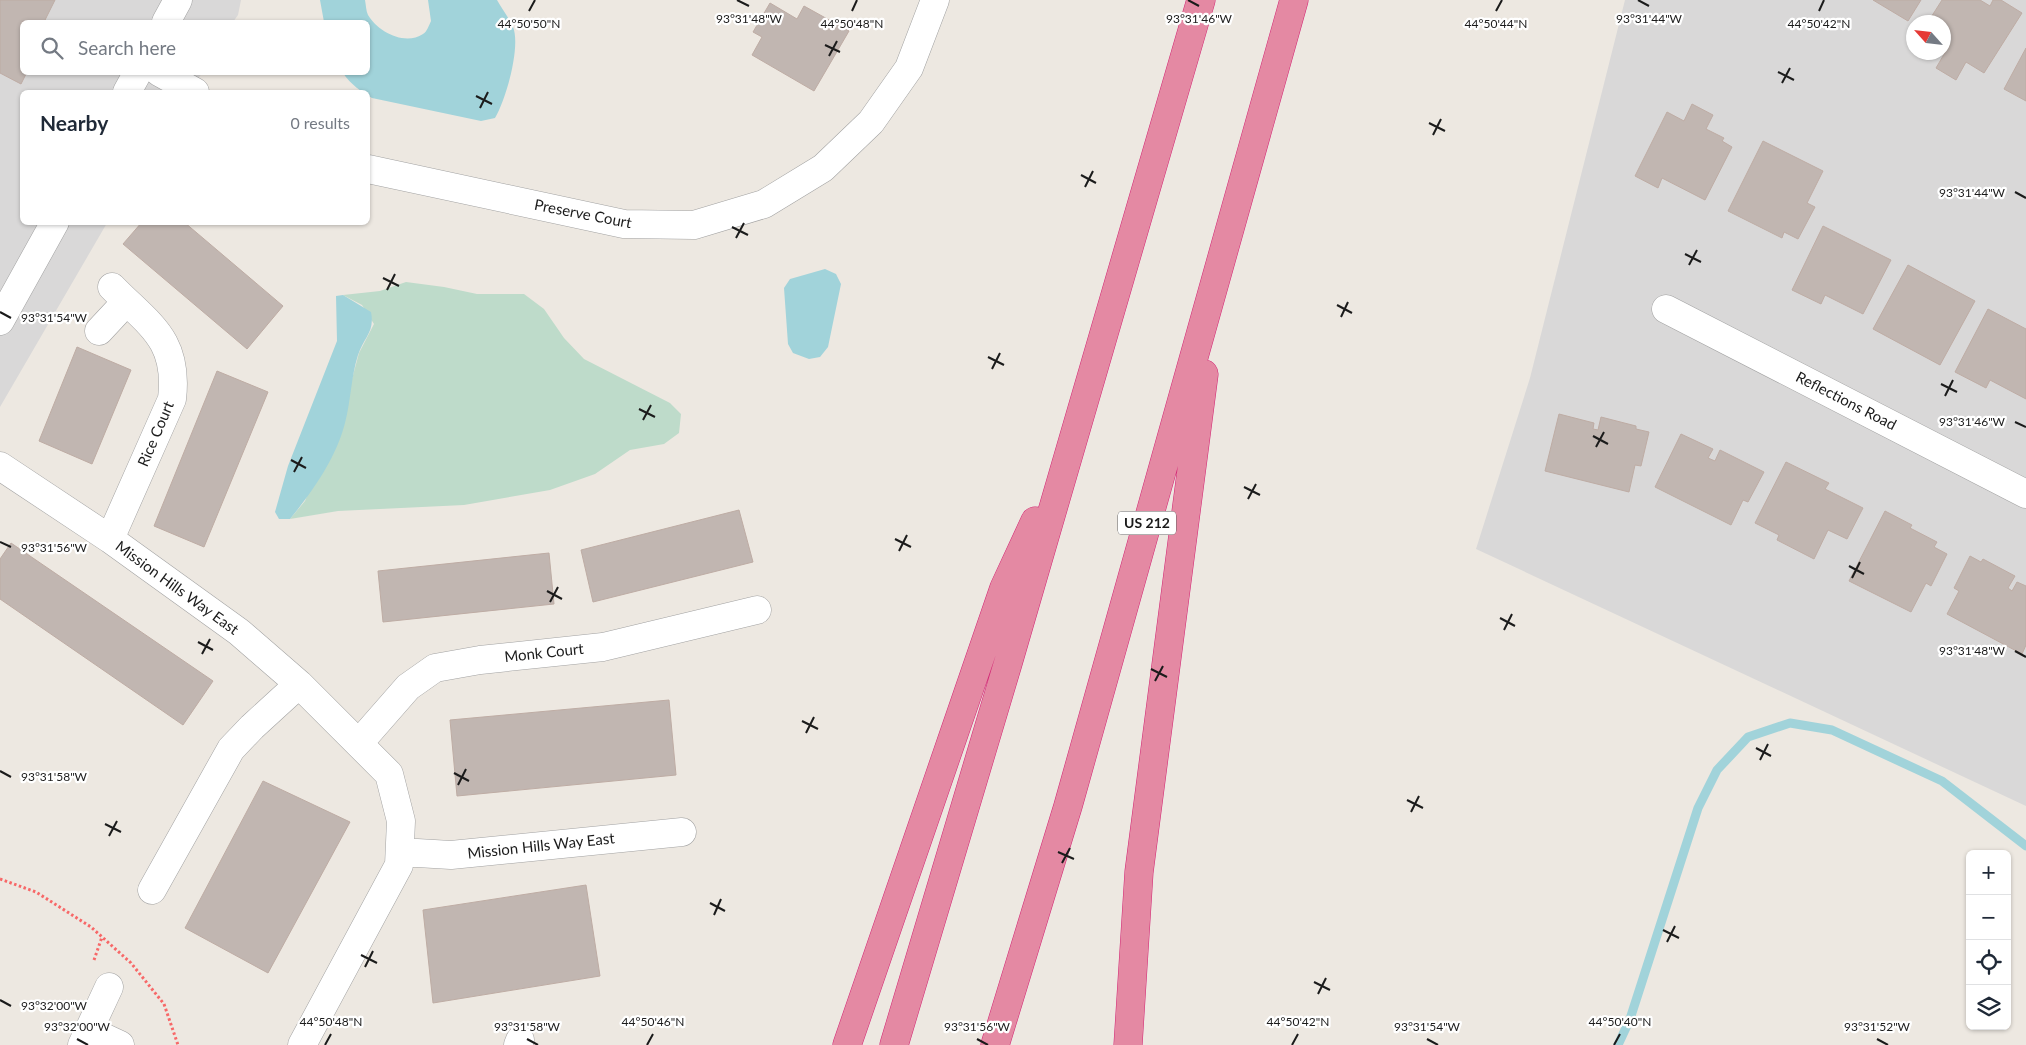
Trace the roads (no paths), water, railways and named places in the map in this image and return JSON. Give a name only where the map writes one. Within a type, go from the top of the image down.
[{"type":"highway","points":[[894,1045],[1201,0]]},
{"type":"highway","name":"US 212","points":[[995,1045],[1068,806],[1294,0]]},
{"type":"highway","points":[[1128,1045],[1139,872],[1216,279]]},
{"type":"highway","points":[[847,1045],[1004,588],[1071,445]]},
{"type":"street","points":[[167,20],[178,0]]},
{"type":"street","name":"Preserve Court","points":[[370,169],[624,224],[694,225],[764,204],[823,168],[871,122],[909,68],[935,0]]},
{"type":"street","points":[[128,90],[136,75]]},
{"type":"street","points":[[164,75],[192,90]]},
{"type":"street","points":[[0,321],[53,225]]},
{"type":"street","name":"Rice Court","points":[[99,331],[119,295],[162,337],[172,361],[174,379],[172,399],[110,539]]},
{"type":"street","name":"Reflections Road","points":[[1666,309],[2026,494]]},
{"type":"street","name":"Mission Hills Way East","points":[[0,466],[110,539],[239,632],[299,684],[389,774],[401,821],[399,866],[302,1045]]},
{"type":"street","name":"Monk Court","points":[[359,743],[408,687],[435,668],[480,660],[603,647],[757,610]]},
{"type":"street","points":[[152,890],[231,749],[299,684]]},
{"type":"street","name":"Mission Hills Way East","points":[[400,852],[451,854],[682,832]]},
{"type":"street","points":[[109,987],[86,1038],[120,1045]]},
{"type":"water","points":[[320,0],[365,0],[368,15],[378,27],[400,38],[408,38],[416,37],[426,32],[431,21],[428,0],[497,0],[513,27],[515,47],[508,86],[495,118],[481,121],[372,98],[370,97],[370,90],[360,90],[344,75],[370,75],[370,20],[324,20]]},
{"type":"water","points":[[825,269],[836,274],[841,284],[828,347],[820,357],[809,359],[793,353],[788,344],[784,288],[790,279]]},
{"type":"water","points":[[343,295],[371,312],[372,319],[372,325],[358,355],[345,423],[336,449],[315,486],[290,519],[279,519],[275,512],[288,466],[337,341],[336,296]]},
{"type":"waterway","points":[[1618,1045],[1630,1019],[1698,808],[1717,770],[1748,737],[1790,723],[1832,730],[1942,781],[2026,846]]}]
